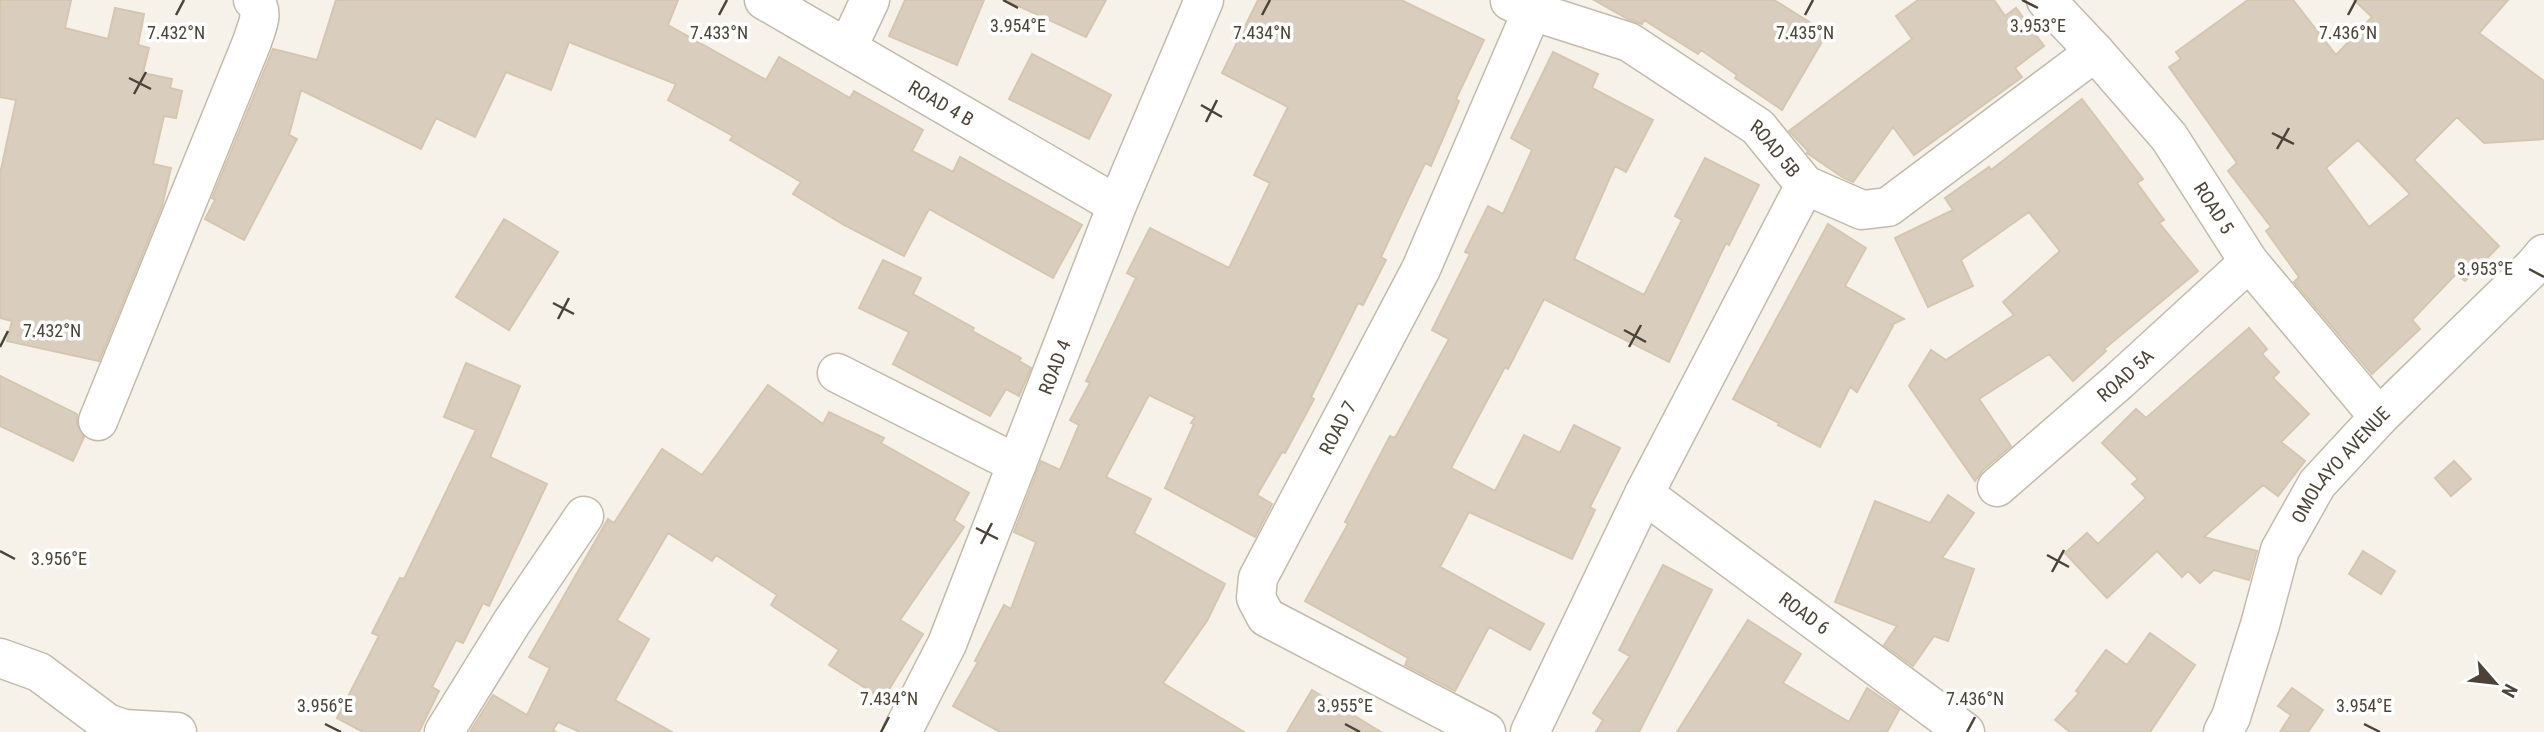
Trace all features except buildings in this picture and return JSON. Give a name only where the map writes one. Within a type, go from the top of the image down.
[{"type":"street","points":[[98,421],[252,43],[261,14],[253,0]]},
{"type":"street","name":"ROAD 4 B","points":[[764,0],[1117,205]]},
{"type":"street","points":[[848,47],[870,0]]},
{"type":"street","name":"ROAD 4","points":[[902,732],[947,644],[1117,205],[1204,0]]},
{"type":"street","name":"ROAD 5","points":[[2046,0],[2169,137],[2249,262],[2379,417]]},
{"type":"street","name":"ROAD 5B","points":[[1520,5],[1629,42],[1758,127],[1805,185],[1862,210],[1888,207],[2095,52]]},
{"type":"street","name":"ROAD 7","points":[[1486,732],[1266,617],[1256,598],[1258,578],[1421,269],[1520,5]]},
{"type":"street","points":[[1530,732],[1644,494],[1805,185]]},
{"type":"street","name":"OMOLAYO AVENUE","points":[[2222,732],[2235,704],[2280,550],[2317,484],[2379,417],[2544,254]]},
{"type":"street","name":"ROAD 5A","points":[[1997,487],[2119,382],[2249,262]]},
{"type":"street","points":[[837,373],[1017,464]]},
{"type":"street","name":"ROAD 6","points":[[1644,494],[1965,732]]},
{"type":"street","points":[[444,732],[512,622],[584,516]]},
{"type":"street","points":[[0,658],[39,672],[107,723],[124,729],[177,732]]}]
